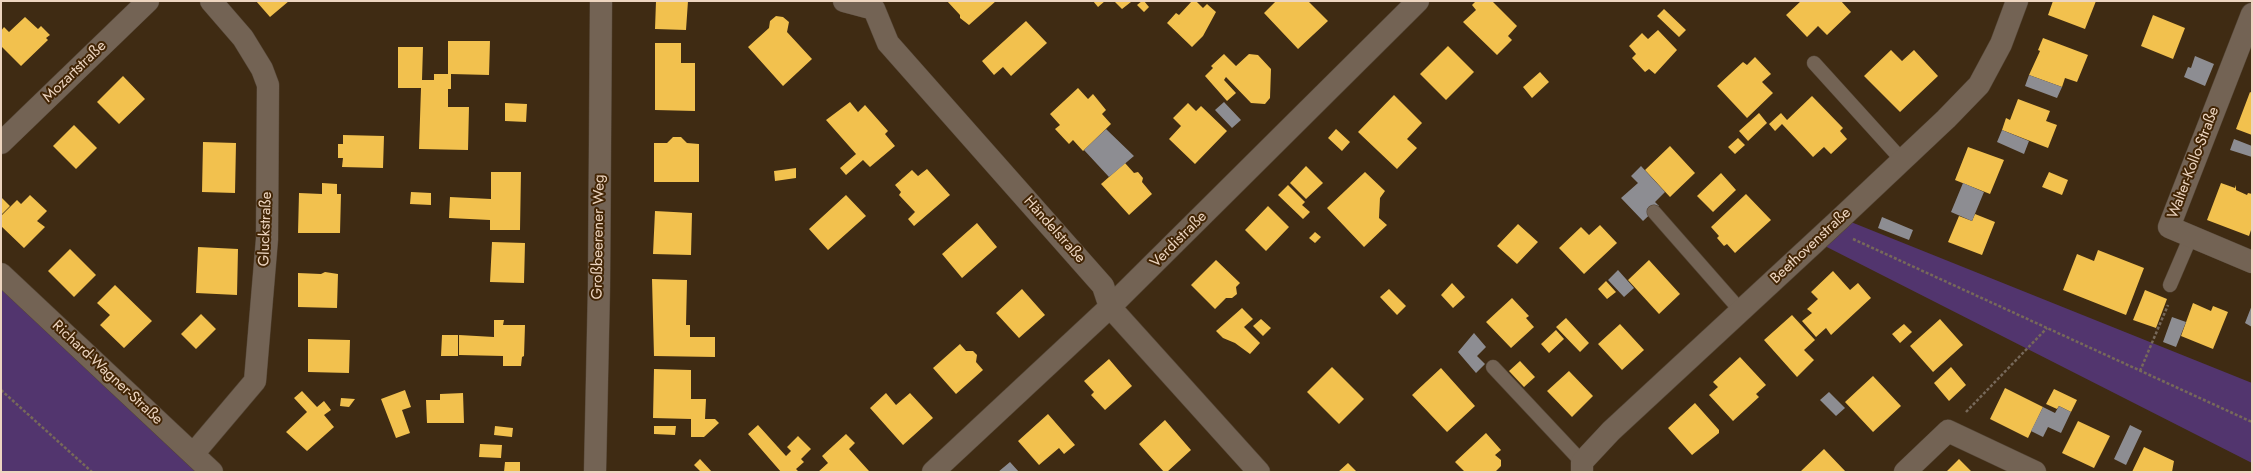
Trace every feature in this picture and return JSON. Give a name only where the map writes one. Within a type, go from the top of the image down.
[{"type":"street","name":"Gluckstraße","points":[[194,453],[255,381],[267,239],[268,85],[262,69],[243,38],[211,1]]},
{"type":"street","name":"Großbeerener Weg","points":[[595,472],[599,286],[601,1]]},
{"type":"street","name":"Händelstraße","points":[[844,1],[878,5],[888,43],[1103,286],[1110,307],[1258,472]]},
{"type":"street","name":"Verdistraße","points":[[933,472],[1110,307],[1418,1]]},
{"type":"street","name":"Beethovenstraße","points":[[1582,467],[1611,431],[1902,160],[1979,85],[2001,44],[2017,1]]},
{"type":"street","name":"Mozartstraße","points":[[1,143],[139,4]]},
{"type":"street","name":"Walter-Kollo-Straße","points":[[2252,14],[2169,227],[2252,262]]},
{"type":"street","name":"Richard-Wagner-Straße","points":[[1,274],[194,453],[212,472]]},
{"type":"street","points":[[1905,472],[1948,431],[2035,472]]},
{"type":"lane","points":[[1814,63],[1902,160]]},
{"type":"lane","points":[[1654,212],[1741,311]]},
{"type":"lane","points":[[2170,285],[2191,236]]},
{"type":"lane","points":[[1493,367],[1582,467]]},
{"type":"path","points":[[1829,228],[2252,422]]},
{"type":"path","points":[[2140,371],[2172,297],[2170,285]]},
{"type":"path","points":[[1948,431],[2047,328]]},
{"type":"path","points":[[1,390],[92,472]]},
{"type":"shaded area","points":[[1841,218],[2252,383],[2252,463],[1815,241]]},
{"type":"shaded area","points":[[1,274],[212,472],[1,472]]},
{"type":"building: Wohnen","points":[[256,1],[289,1],[270,17]]},
{"type":"building: Wohnen","points":[[656,1],[688,1],[686,30],[655,29]]},
{"type":"building: Wohnen","points":[[947,1],[996,1],[969,25],[960,18],[960,15]]},
{"type":"building: Wohnen","points":[[1093,1],[1105,1],[1098,7]]},
{"type":"building: Wohnen","points":[[1114,1],[1130,1],[1131,2],[1122,9]]},
{"type":"building: Wohnen","points":[[1144,1],[1149,7],[1144,12],[1137,5]]},
{"type":"building: Wohnen","points":[[1192,1],[1196,1],[1203,8],[1207,4],[1216,12],[1203,36],[1192,47],[1167,23],[1176,13],[1179,15]]},
{"type":"building: Wohnen","points":[[1276,1],[1308,1],[1328,21],[1298,49],[1264,13]]},
{"type":"building: Wohnen","points":[[1476,1],[1492,1],[1517,26],[1508,36],[1512,40],[1497,55],[1463,22],[1476,10],[1472,5]]},
{"type":"building: Wohnen","points":[[1801,1],[1841,1],[1851,12],[1827,35],[1818,26],[1807,37],[1786,15]]},
{"type":"building: Wohnen","points":[[2053,1],[2096,1],[2085,29],[2048,15]]},
{"type":"building: Wohnen","points":[[1664,9],[1686,30],[1679,37],[1657,16]]},
{"type":"building: Wohnen","points":[[2153,15],[2185,28],[2173,59],[2141,46]]},
{"type":"building: Wohnen","points":[[776,16],[783,17],[789,22],[787,32],[812,59],[783,86],[748,47],[769,28],[770,21]]},
{"type":"building: Wohnen","points":[[25,17],[38,29],[41,26],[50,35],[46,38],[48,40],[21,66],[1,46],[1,31],[4,27],[9,32]]},
{"type":"building: Wohnen","points":[[1026,21],[1047,43],[1011,76],[1003,67],[994,75],[982,61]]},
{"type":"building: Wohnen","points":[[1658,30],[1677,50],[1655,74],[1649,69],[1645,72],[1632,58],[1636,54],[1629,46],[1642,33],[1648,39]]},
{"type":"building: Wohnen","points":[[2043,38],[2088,55],[2077,82],[2065,78],[2062,87],[2029,75],[2040,51],[2038,50]]},
{"type":"building: Wohnen","points":[[448,41],[490,41],[489,75],[451,74],[451,89],[448,89],[448,107],[469,107],[468,150],[419,149],[421,88],[398,88],[398,47],[423,47],[422,80],[434,80],[434,74],[448,74]]},
{"type":"building: Wohnen","points":[[655,43],[681,43],[681,63],[695,63],[695,111],[655,110]]},
{"type":"building: Wohnen","points":[[1448,46],[1474,72],[1446,100],[1420,74]]},
{"type":"building: Wohnen","points":[[1891,50],[1902,61],[1914,50],[1938,76],[1900,112],[1864,76]]},
{"type":"building: Wohnen","points":[[1224,54],[1236,66],[1249,54],[1258,55],[1271,69],[1270,98],[1265,104],[1251,103],[1226,77],[1224,80],[1236,93],[1227,101],[1205,76],[1213,68],[1211,66]]},
{"type":"building: Wohnen","points":[[1755,57],[1771,74],[1762,82],[1773,93],[1747,118],[1717,86],[1743,62],[1747,65]]},
{"type":"building: Wohnen","points":[[1540,72],[1549,82],[1532,98],[1523,87]]},
{"type":"building: Wohnen","points":[[123,76],[145,99],[119,124],[97,102]]},
{"type":"building: Wohnen","points":[[1078,88],[1088,99],[1093,94],[1106,110],[1102,114],[1111,124],[1083,151],[1073,140],[1069,144],[1055,129],[1060,125],[1050,114]]},
{"type":"building: Wohnen","points":[[2250,92],[2252,93],[2252,135],[2236,129]]},
{"type":"building: Wohnen","points":[[1394,95],[1422,123],[1407,139],[1417,148],[1397,169],[1358,132]]},
{"type":"building: Wohnen","points":[[1812,96],[1843,128],[1840,131],[1847,139],[1831,154],[1824,147],[1813,157],[1782,124],[1775,131],[1769,124],[1781,113],[1787,120]]},
{"type":"building: Wohnen","points":[[2018,99],[2050,111],[2046,121],[2057,125],[2048,148],[2002,130],[2006,118],[2010,120]]},
{"type":"building: Wohnen","points":[[850,102],[858,112],[865,105],[888,131],[885,134],[895,146],[870,167],[863,160],[846,175],[840,168],[856,154],[826,120]]},
{"type":"building: Wohnen","points":[[505,103],[527,104],[526,122],[505,121]]},
{"type":"building: Wohnen","points":[[1188,103],[1196,111],[1201,106],[1227,131],[1195,164],[1169,139],[1181,126],[1173,118]]},
{"type":"building: Wohnen","points":[[1759,113],[1767,123],[1748,141],[1739,131]]},
{"type":"building: Wohnen","points":[[74,125],[97,148],[76,169],[53,146]]},
{"type":"building: Wohnen","points":[[1336,129],[1350,142],[1342,151],[1328,138]]},
{"type":"building: Wohnen","points":[[343,135],[384,136],[383,168],[342,167],[343,158],[338,158],[338,144],[343,144]]},
{"type":"building: Wohnen","points":[[673,137],[681,137],[687,143],[699,144],[699,182],[654,182],[654,143],[667,143]]},
{"type":"building: Wohnen","points":[[1738,138],[1745,145],[1735,154],[1728,147]]},
{"type":"building: Wohnen","points":[[203,142],[236,143],[235,193],[202,192]]},
{"type":"building: Wohnen","points":[[1670,146],[1695,173],[1670,197],[1645,170]]},
{"type":"building: Wohnen","points":[[1968,147],[2004,160],[1990,194],[1955,180]]},
{"type":"building: Wohnen","points":[[1125,163],[1134,173],[1138,172],[1143,178],[1142,182],[1152,194],[1129,215],[1101,184]]},
{"type":"building: Wohnen","points":[[1306,166],[1323,183],[1306,199],[1290,183]]},
{"type":"building: Wohnen","points":[[796,168],[796,178],[775,181],[774,171]]},
{"type":"building: Wohnen","points":[[927,169],[950,195],[914,226],[908,219],[915,212],[899,195],[901,192],[895,185],[912,170],[918,176]]},
{"type":"building: Wohnen","points":[[491,172],[521,172],[520,230],[490,230],[490,220],[449,218],[450,197],[491,199]]},
{"type":"building: Wohnen","points":[[1365,172],[1385,191],[1380,198],[1379,218],[1387,225],[1364,247],[1327,208]]},
{"type":"building: Wohnen","points":[[2049,172],[2068,180],[2062,195],[2042,187]]},
{"type":"building: Wohnen","points":[[1721,173],[1736,190],[1713,212],[1697,196]]},
{"type":"building: Wohnen","points":[[322,183],[337,184],[337,194],[341,194],[340,233],[298,233],[299,193],[322,194]]},
{"type":"building: Wohnen","points":[[2221,183],[2235,188],[2236,185],[2236,190],[2247,195],[2248,193],[2252,194],[2252,227],[2249,236],[2207,220]]},
{"type":"building: Wohnen","points":[[1288,185],[1305,202],[1302,205],[1310,212],[1303,219],[1278,195]]},
{"type":"building: Wohnen","points":[[411,192],[431,193],[431,205],[410,204]]},
{"type":"building: Wohnen","points":[[1746,194],[1771,220],[1735,253],[1727,244],[1724,246],[1717,238],[1719,236],[1711,227]]},
{"type":"building: Wohnen","points":[[30,195],[47,211],[37,221],[45,227],[24,248],[1,226],[1,216],[17,200],[21,204]]},
{"type":"building: Wohnen","points":[[846,195],[866,216],[828,250],[809,229]]},
{"type":"building: Wohnen","points":[[1,197],[10,206],[1,215]]},
{"type":"building: Wohnen","points":[[1268,206],[1289,227],[1266,251],[1245,230]]},
{"type":"building: Wohnen","points":[[655,211],[692,213],[691,255],[653,254]]},
{"type":"building: Wohnen","points":[[1975,214],[1995,222],[1982,255],[1948,242],[1959,216],[1972,221]]},
{"type":"building: Wohnen","points":[[977,223],[997,247],[962,278],[942,254]]},
{"type":"building: Wohnen","points":[[1518,224],[1538,242],[1517,264],[1497,246]]},
{"type":"building: Wohnen","points":[[1600,225],[1617,243],[1584,274],[1559,248],[1581,227],[1589,235]]},
{"type":"building: Wohnen","points":[[1315,232],[1321,237],[1315,243],[1309,238]]},
{"type":"building: Wohnen","points":[[492,242],[525,243],[524,283],[490,282]]},
{"type":"building: Wohnen","points":[[198,247],[238,249],[237,295],[196,293]]},
{"type":"building: Wohnen","points":[[70,249],[96,275],[74,297],[48,271]]},
{"type":"building: Wohnen","points":[[2098,250],[2144,268],[2126,315],[2063,290],[2077,254],[2094,261]]},
{"type":"building: Wohnen","points":[[1216,260],[1240,283],[1236,287],[1237,294],[1232,298],[1226,298],[1215,309],[1191,285]]},
{"type":"building: Wohnen","points":[[1649,260],[1680,294],[1659,314],[1628,280]]},
{"type":"building: Wohnen","points":[[1833,271],[1850,290],[1858,283],[1871,298],[1831,335],[1826,328],[1816,337],[1802,321],[1812,313],[1807,309],[1818,299],[1811,292]]},
{"type":"building: Wohnen","points":[[325,272],[338,274],[337,308],[298,307],[298,273],[321,274]]},
{"type":"building: Wohnen","points":[[652,279],[687,280],[686,325],[690,325],[690,337],[715,337],[715,357],[654,356]]},
{"type":"building: Wohnen","points":[[1606,281],[1616,292],[1607,299],[1598,289]]},
{"type":"building: Wohnen","points":[[1452,283],[1465,297],[1453,308],[1441,295]]},
{"type":"building: Wohnen","points":[[115,285],[152,321],[124,348],[100,325],[110,315],[97,303]]},
{"type":"building: Wohnen","points":[[1022,289],[1045,315],[1019,338],[996,313]]},
{"type":"building: Wohnen","points":[[1389,289],[1406,306],[1397,315],[1380,297]]},
{"type":"building: Wohnen","points":[[2145,290],[2167,299],[2156,328],[2133,320]]},
{"type":"building: Wohnen","points":[[1512,298],[1529,316],[1526,318],[1534,327],[1511,348],[1486,322]]},
{"type":"building: Wohnen","points":[[2193,303],[2211,311],[2213,306],[2228,312],[2213,349],[2181,336]]},
{"type":"building: Wohnen","points":[[1242,308],[1253,319],[1244,327],[1260,343],[1250,354],[1235,343],[1223,338],[1216,331]]},
{"type":"building: Wohnen","points":[[201,314],[216,329],[196,349],[181,334]]},
{"type":"building: Wohnen","points":[[1792,315],[1815,340],[1804,350],[1814,360],[1797,377],[1764,340]]},
{"type":"building: Wohnen","points":[[1566,318],[1589,343],[1580,352],[1556,327]]},
{"type":"building: Wohnen","points":[[1261,319],[1271,328],[1263,336],[1253,326]]},
{"type":"building: Wohnen","points":[[1940,319],[1963,345],[1933,372],[1910,346]]},
{"type":"building: Wohnen","points":[[494,320],[504,320],[503,325],[525,325],[524,356],[522,357],[521,366],[503,366],[503,356],[459,355],[459,335],[494,337]]},
{"type":"building: Wohnen","points":[[1620,324],[1644,350],[1622,370],[1598,344]]},
{"type":"building: Wohnen","points":[[1904,324],[1912,332],[1900,343],[1892,334]]},
{"type":"building: Wohnen","points":[[1556,330],[1564,339],[1549,353],[1541,344]]},
{"type":"building: Wohnen","points":[[442,335],[458,335],[458,356],[441,356]]},
{"type":"building: Wohnen","points":[[308,339],[350,340],[349,373],[308,372]]},
{"type":"building: Wohnen","points":[[960,344],[966,351],[973,351],[977,355],[976,362],[983,370],[956,394],[933,368]]},
{"type":"building: Wohnen","points":[[1740,357],[1766,385],[1756,394],[1759,397],[1733,421],[1709,395],[1718,387],[1713,382]]},
{"type":"building: Wohnen","points":[[1109,359],[1132,386],[1105,410],[1091,395],[1094,392],[1084,381]]},
{"type":"building: Wohnen","points":[[1520,361],[1535,377],[1524,387],[1509,371]]},
{"type":"building: Wohnen","points":[[1332,367],[1364,399],[1339,424],[1307,392]]},
{"type":"building: Wohnen","points":[[1951,367],[1966,385],[1949,401],[1934,383]]},
{"type":"building: Wohnen","points":[[1441,368],[1475,406],[1447,432],[1412,395]]},
{"type":"building: Wohnen","points":[[654,369],[691,370],[691,399],[706,399],[705,419],[715,419],[719,423],[704,437],[691,437],[691,419],[653,418]]},
{"type":"building: Wohnen","points":[[1569,371],[1593,396],[1572,417],[1547,391]]},
{"type":"building: Wohnen","points":[[1873,376],[1901,406],[1873,432],[1845,402]]},
{"type":"building: Wohnen","points":[[2005,388],[2043,407],[2028,438],[1990,419]]},
{"type":"building: Wohnen","points":[[2054,389],[2077,400],[2071,412],[2059,406],[2057,409],[2046,404]]},
{"type":"building: Wohnen","points":[[405,390],[411,407],[402,410],[410,433],[396,438],[381,399]]},
{"type":"building: Wohnen","points":[[302,391],[317,407],[324,401],[331,410],[324,415],[334,427],[307,451],[286,432],[307,412],[294,398]]},
{"type":"building: Wohnen","points":[[463,393],[464,423],[427,423],[426,400],[440,400],[440,394]]},
{"type":"building: Wohnen","points":[[886,393],[896,405],[910,393],[933,418],[903,445],[870,408]]},
{"type":"building: Wohnen","points":[[341,398],[355,399],[349,407],[340,406]]},
{"type":"building: Wohnen","points":[[1695,403],[1719,430],[1719,433],[1692,455],[1668,428]]},
{"type":"building: Wohnen","points":[[1048,414],[1075,445],[1064,454],[1059,448],[1039,465],[1018,441]]},
{"type":"building: Wohnen","points":[[1165,420],[1191,450],[1167,472],[1164,472],[1139,444]]},
{"type":"building: Wohnen","points":[[2078,421],[2110,436],[2094,468],[2062,453]]},
{"type":"building: Wohnen","points":[[758,425],[786,456],[791,451],[787,447],[798,436],[811,449],[801,459],[804,462],[796,469],[799,472],[781,472],[748,434]]},
{"type":"building: Wohnen","points":[[495,426],[513,428],[512,437],[494,435]]},
{"type":"building: Wohnen","points":[[654,426],[676,426],[675,435],[654,434]]},
{"type":"building: Wohnen","points":[[1486,433],[1501,450],[1495,455],[1501,460],[1501,466],[1495,472],[1465,472],[1455,462]]},
{"type":"building: Wohnen","points":[[846,434],[855,443],[849,449],[869,471],[818,472],[828,463],[822,456]]},
{"type":"building: Wohnen","points":[[480,444],[502,445],[501,458],[479,457]]},
{"type":"building: Wohnen","points":[[2144,447],[2174,461],[2172,472],[2132,472]]},
{"type":"building: Wohnen","points":[[1824,449],[1846,472],[1801,471]]},
{"type":"building: Wohnen","points":[[700,459],[712,472],[701,472],[694,465]]},
{"type":"building: Wohnen","points":[[1959,459],[1972,472],[1946,472]]},
{"type":"building: Wohnen","points":[[505,462],[520,462],[520,472],[504,472]]},
{"type":"building: Wohnen","points":[[1348,463],[1356,471],[1359,472],[1338,472]]},
{"type":"building: Industrie","points":[[2195,56],[2214,64],[2205,86],[2184,77],[2188,67],[2191,68]]},
{"type":"building: Industrie","points":[[2029,75],[2062,87],[2057,98],[2025,86]]},
{"type":"building: Industrie","points":[[1224,102],[1241,120],[1232,128],[1215,110]]},
{"type":"building: Industrie","points":[[1106,129],[1134,156],[1109,177],[1084,150]]},
{"type":"building: Industrie","points":[[2002,130],[2029,141],[2024,154],[1997,142]]},
{"type":"building: Industrie","points":[[2234,139],[2252,146],[2252,157],[2230,150]]},
{"type":"building: Industrie","points":[[1641,166],[1665,192],[1655,202],[1659,206],[1643,221],[1621,198],[1638,183],[1631,176]]},
{"type":"building: Industrie","points":[[1963,183],[1984,192],[1972,221],[1951,212]]},
{"type":"building: Industrie","points":[[1882,217],[1913,230],[1909,240],[1878,228]]},
{"type":"building: Industrie","points":[[1618,270],[1634,288],[1624,297],[1608,280]]},
{"type":"building: Industrie","points":[[2252,305],[2252,327],[2245,323]]},
{"type":"building: Industrie","points":[[2172,317],[2186,322],[2176,347],[2163,342]]},
{"type":"building: Industrie","points":[[1474,333],[1486,347],[1477,356],[1485,364],[1476,373],[1458,352]]},
{"type":"building: Industrie","points":[[1829,392],[1845,408],[1836,416],[1820,400]]},
{"type":"building: Industrie","points":[[2059,406],[2071,412],[2061,433],[2048,427],[2043,437],[2031,431],[2043,407],[2055,413]]},
{"type":"building: Industrie","points":[[2130,425],[2142,431],[2126,465],[2114,459]]},
{"type":"building: Industrie","points":[[1010,462],[1019,472],[998,472]]}]
